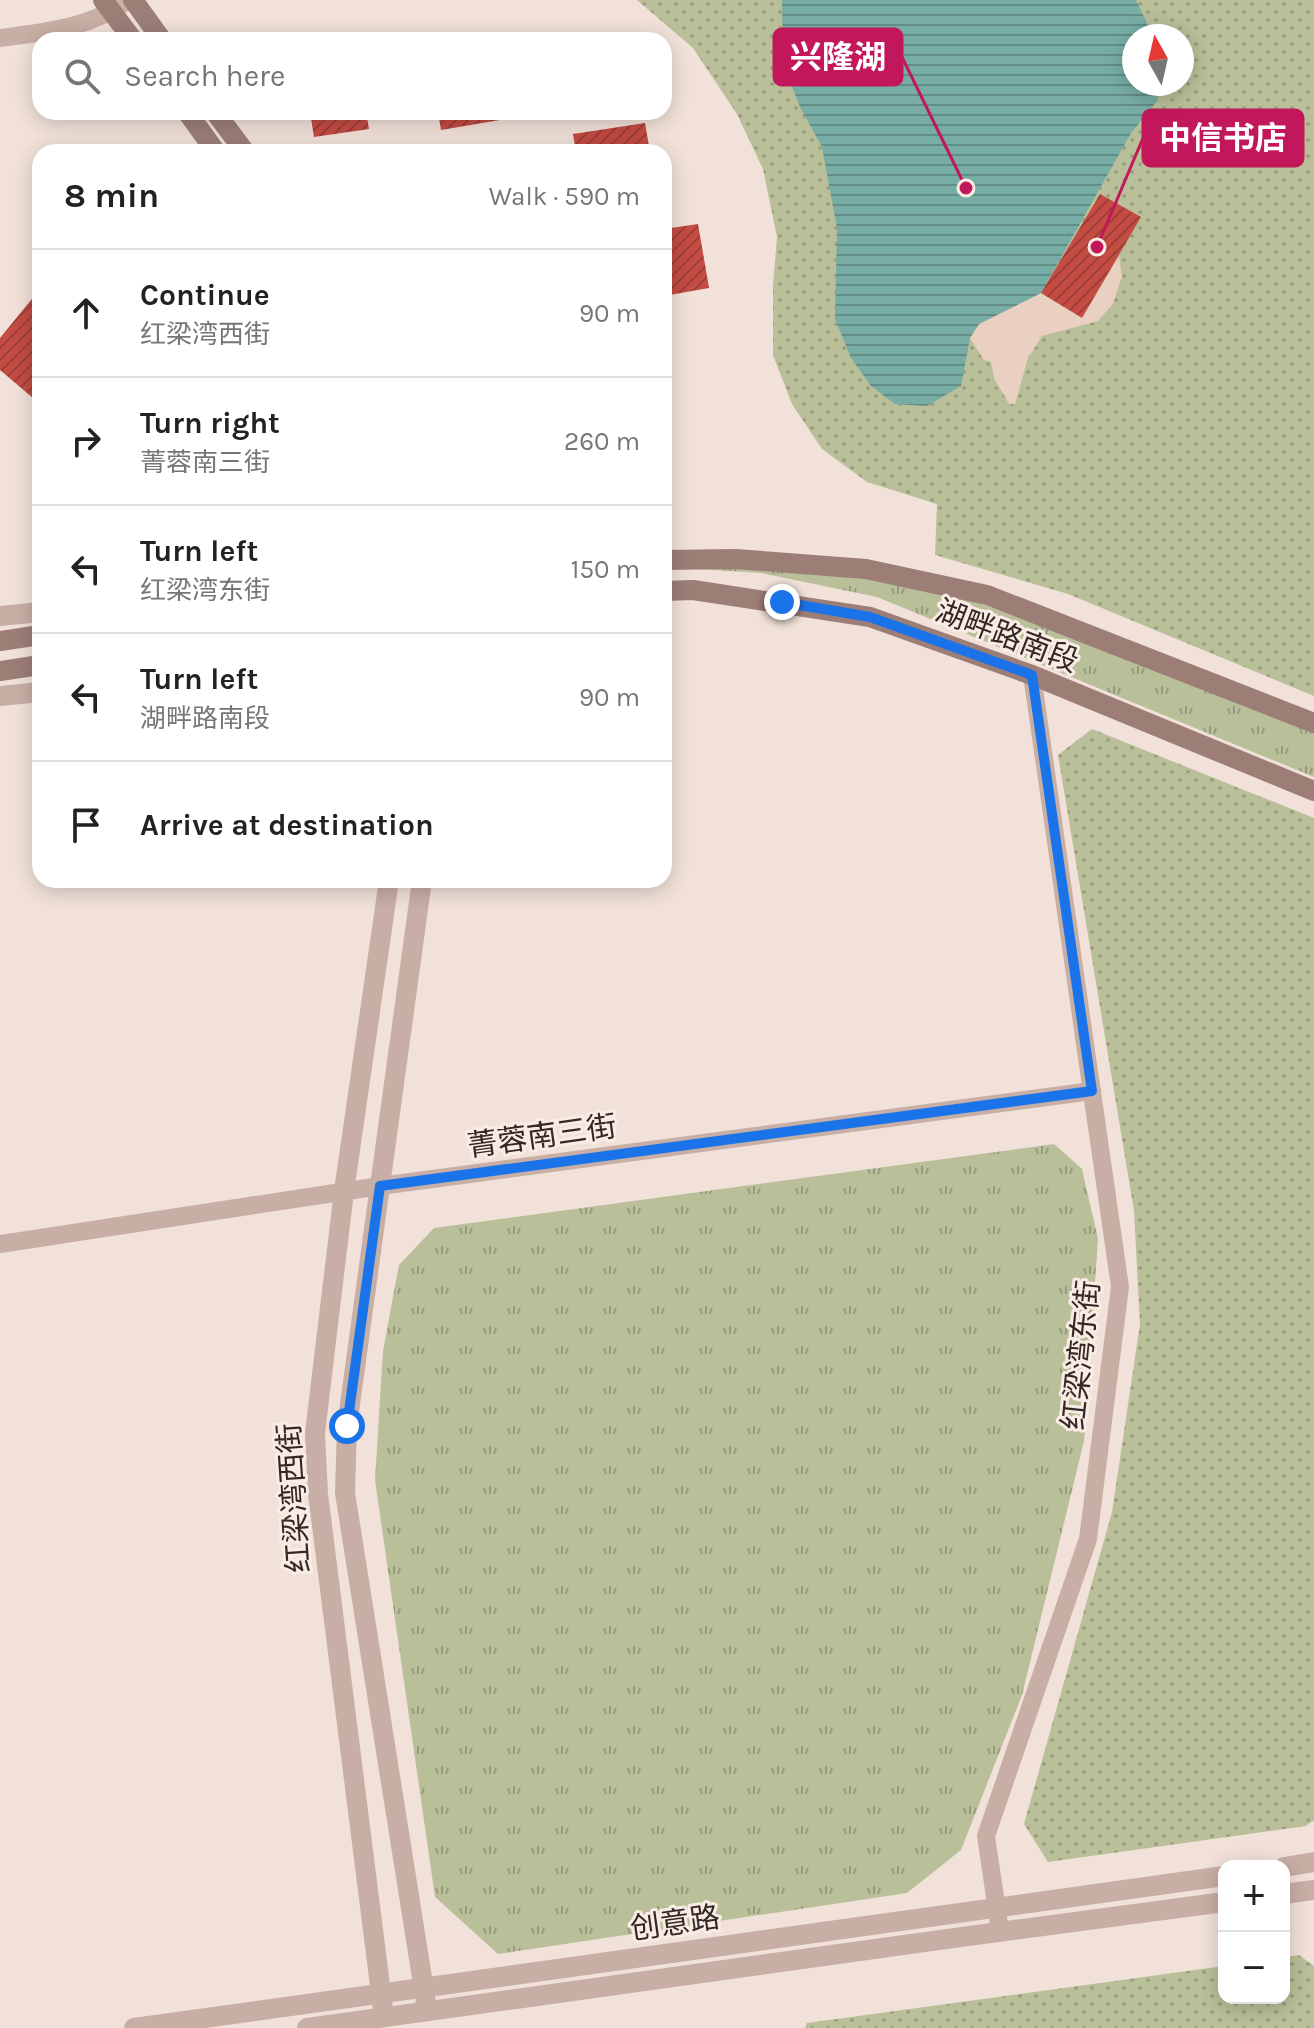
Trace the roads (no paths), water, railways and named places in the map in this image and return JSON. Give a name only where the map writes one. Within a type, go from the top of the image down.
[{"type":"main road","points":[[119,3],[130,32]]},
{"type":"main road","points":[[119,3],[153,32]]},
{"type":"main road","points":[[193,120],[210,144]]},
{"type":"main road","points":[[221,120],[239,144]]},
{"type":"main road","name":"湖畔路南段","points":[[672,560],[736,559],[866,569],[987,595],[1314,723]]},
{"type":"main road","name":"湖畔路南段","points":[[672,591],[693,590],[870,617],[1032,675],[1314,791]]},
{"type":"main road","points":[[0,641],[32,636]]},
{"type":"main road","points":[[0,671],[32,666]]},
{"type":"street","points":[[51,32],[119,3]]},
{"type":"street","points":[[0,38],[32,34]]},
{"type":"street","points":[[0,616],[32,613]]},
{"type":"street","name":"红梁湾东街","points":[[1000,1931],[986,1836],[1088,1539],[1120,1287],[1032,675]]},
{"type":"street","points":[[0,696],[32,693]]},
{"type":"street","name":"红梁湾西街","points":[[384,2017],[318,1494],[315,1433],[344,1191],[388,888]]},
{"type":"street","name":"红梁湾西街","points":[[421,888],[347,1426],[345,1493],[427,2009]]},
{"type":"street","name":"菁蓉南三街","points":[[0,1244],[344,1191],[1092,1091]]},
{"type":"street","points":[[1290,1866],[1314,1862]]},
{"type":"street","name":"创意路","points":[[134,2028],[1218,1877]]},
{"type":"street","points":[[1290,1893],[1314,1890]]},
{"type":"street","name":"创意路","points":[[307,2028],[427,2009],[1218,1903]]},
{"type":"water","points":[[782,0],[1136,0],[1147,24],[1122,24],[1122,96],[1158,96],[1131,133],[1041,293],[979,324],[970,338],[961,386],[927,406],[895,404],[871,386],[851,358],[835,319],[837,228],[822,147],[800,107],[783,63]]},
{"type":"place","name":"兴隆湖","points":[[966,188]]},
{"type":"place","name":"中信书店","points":[[1097,247]]}]
